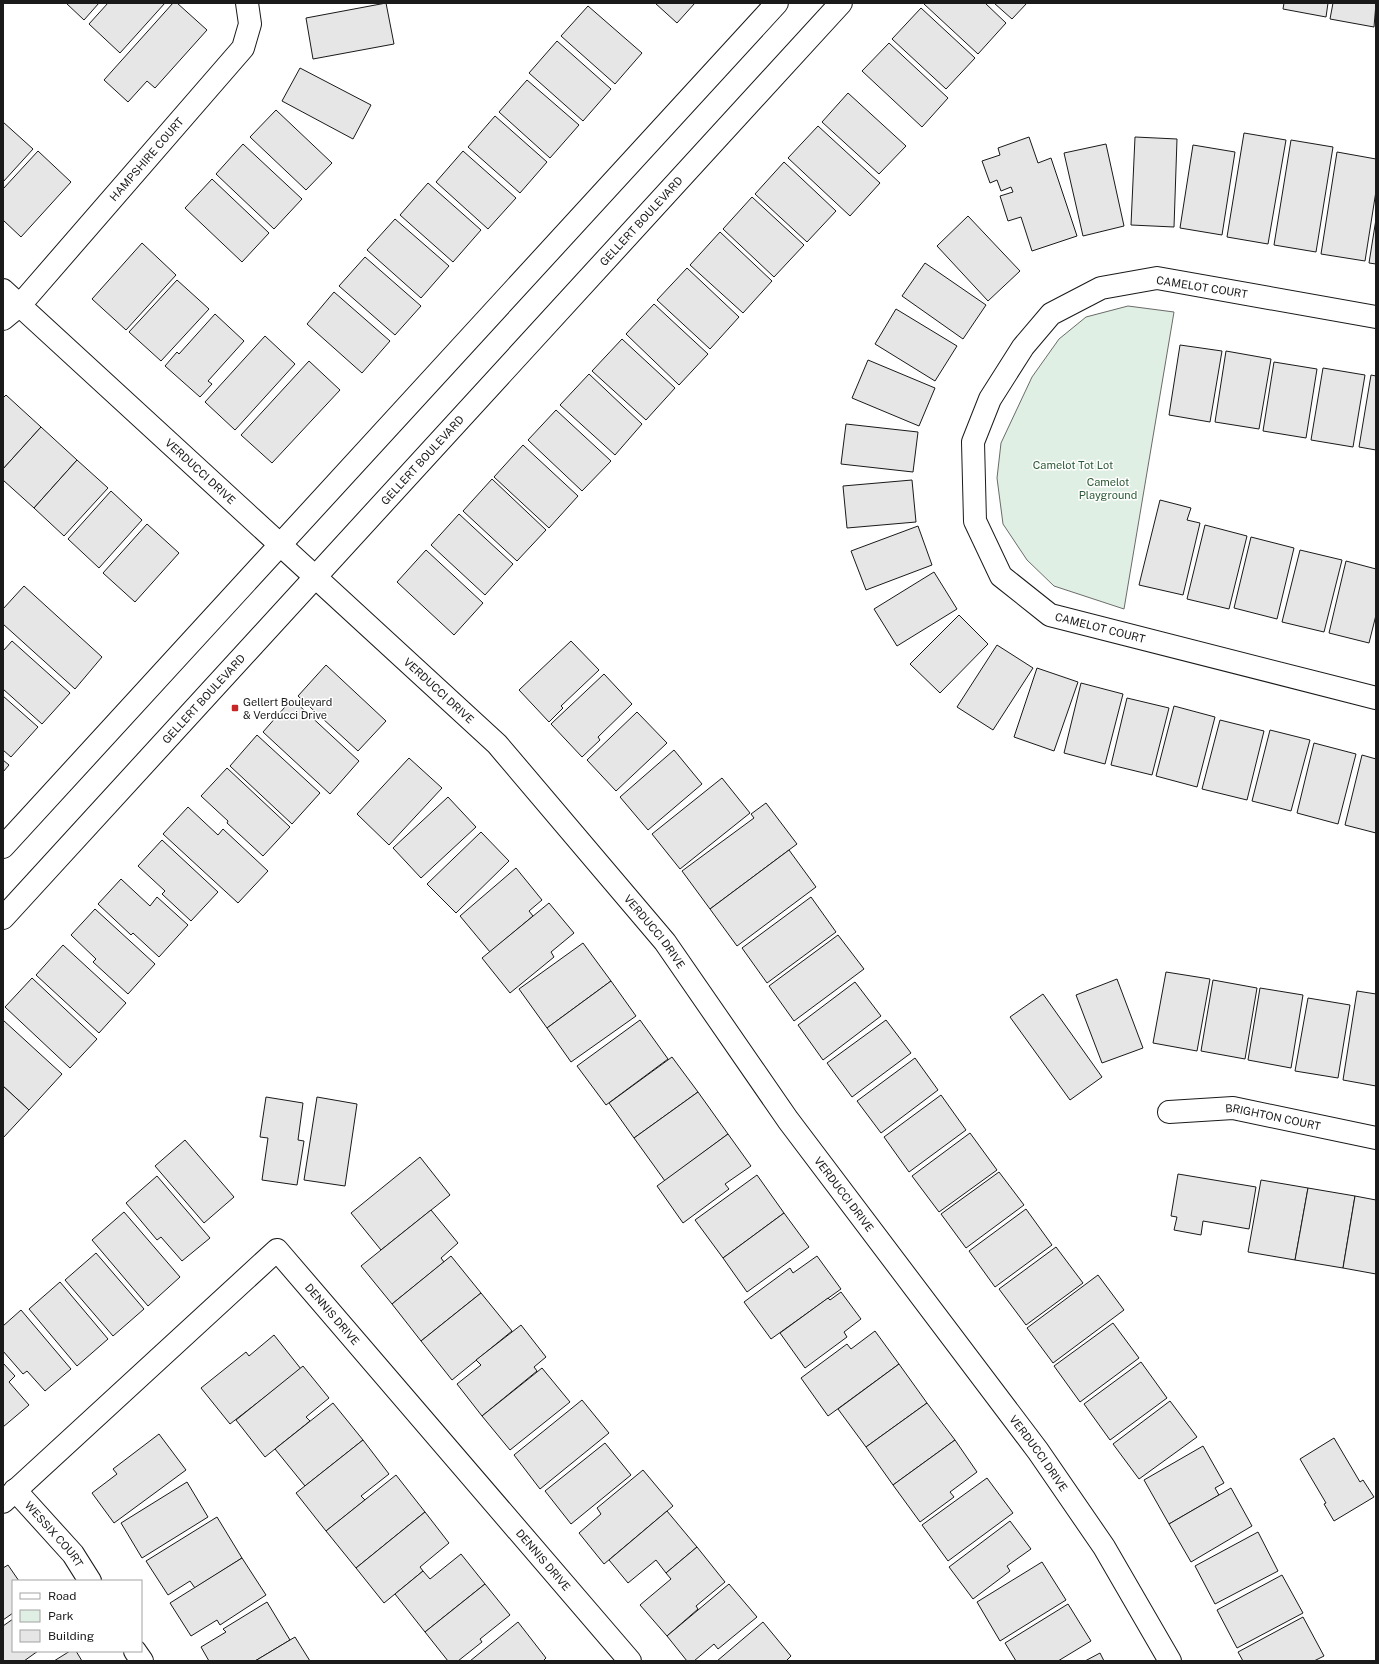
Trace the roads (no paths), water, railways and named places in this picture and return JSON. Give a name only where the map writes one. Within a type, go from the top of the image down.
[{"type":"street","name":"HAMPSHIRE COURT","points":[[3,319],[20,305],[244,48],[250,24],[247,3]]},
{"type":"street","points":[[3,847],[279,544],[777,3]]},
{"type":"street","name":"GELLERT BOULEVARD","points":[[3,918],[314,576],[841,3]]},
{"type":"street","name":"CAMELOT COURT","points":[[1376,316],[1157,278],[1101,288],[1051,314],[1046,320],[1023,348],[990,399],[973,442],[975,521],[1001,576],[1050,615],[1376,698]]},
{"type":"street","name":"VERDUCCI DRIVE","points":[[3,290],[497,744],[665,942],[788,1120],[1038,1451],[1067,1492],[1104,1547],[1170,1661]]},
{"type":"street","name":"BRIGHTON COURT","points":[[1169,1112],[1233,1108],[1376,1138]]},
{"type":"street","name":"DENNIS DRIVE","points":[[9,1496],[277,1250],[630,1661]]},
{"type":"street","name":"WESSIX COURT","points":[[9,1496],[73,1554],[89,1580]]},
{"type":"street","points":[[136,1652],[142,1661]]},
{"type":"place","name":"Gellert Boulevard & Verducci Drive","points":[[235,708]]},
{"type":"park label","name":"Camelot Tot Lot","points":[[1073,465]]},
{"type":"park label","name":"Camelot Playground","points":[[1108,488]]}]
